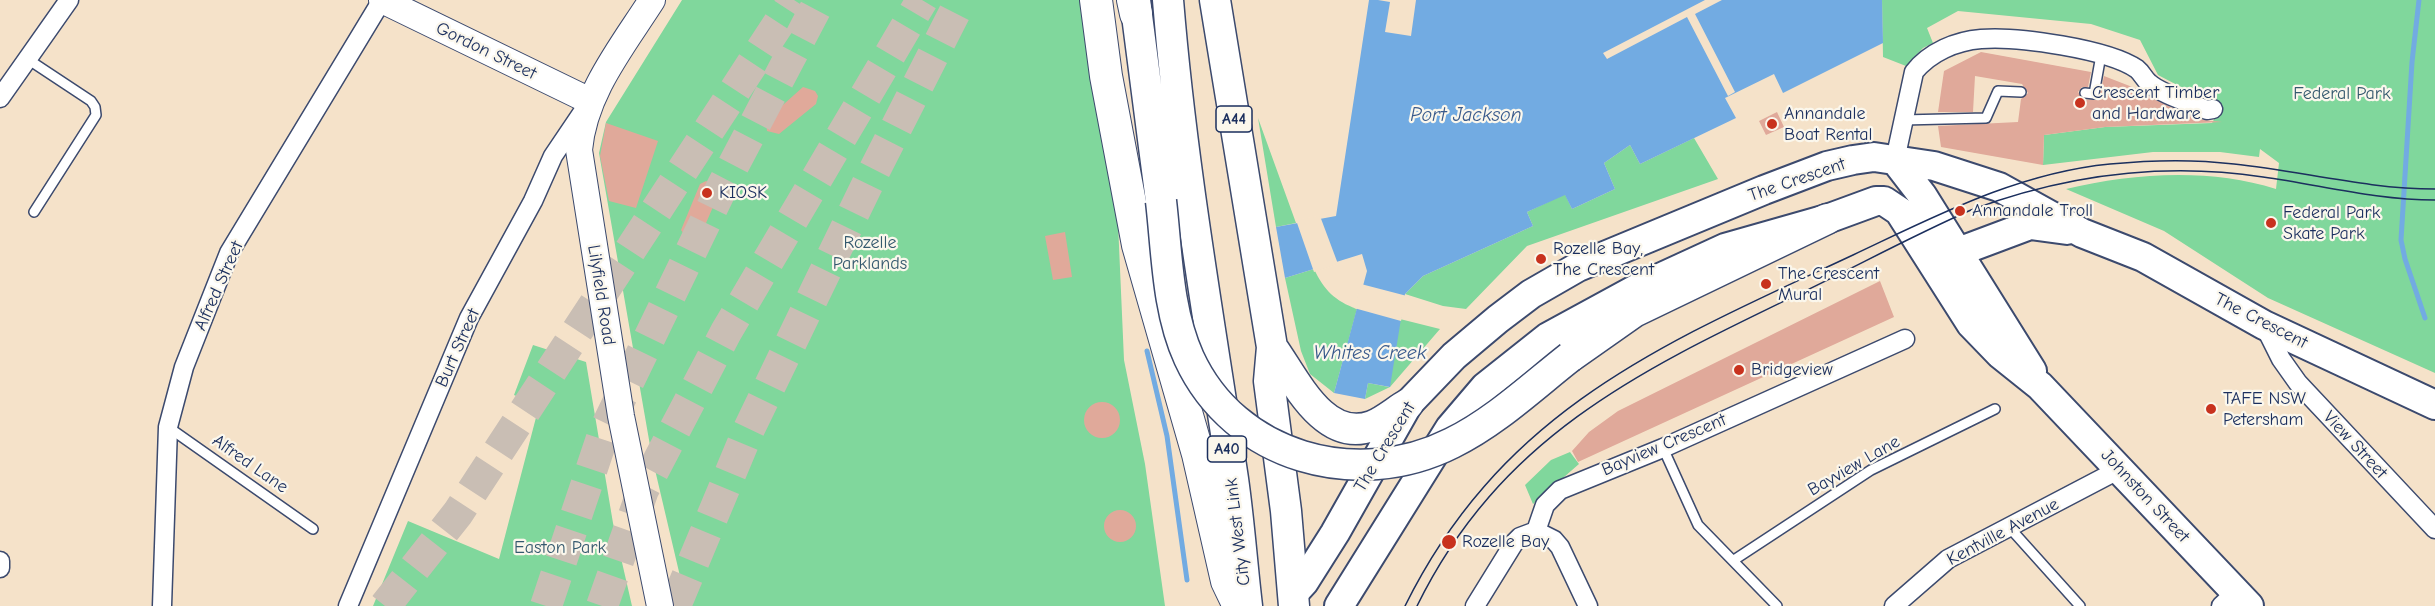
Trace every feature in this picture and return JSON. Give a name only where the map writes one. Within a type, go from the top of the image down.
[{"type":"highway","points":[[1096,0],[1106,76],[1138,245],[1198,454],[1227,581],[1239,606]]},
{"type":"highway","name":"City West Link","points":[[1168,0],[1174,74],[1206,316],[1233,479],[1247,606]]},
{"type":"highway","name":"A44","points":[[1215,0],[1272,346],[1269,381],[1294,597]]},
{"type":"highway","points":[[1135,5],[1174,307],[1189,357],[1204,385],[1229,414],[1254,434],[1292,454],[1352,466],[1394,463],[1454,443],[1634,312],[1827,219]]},
{"type":"highway","points":[[1272,346],[1309,403],[1321,415],[1337,424],[1354,427],[1372,426],[1408,404]]},
{"type":"main road","name":"Gordon Street","points":[[382,0],[590,101]]},
{"type":"main road","name":"Lilyfield Road","points":[[652,0],[590,101],[580,130],[581,172],[621,416],[660,606]]},
{"type":"main road","name":"The Crescent","points":[[1294,597],[1335,533],[1408,404],[1454,356],[1498,320],[1532,294],[1578,267],[1827,166],[1875,158],[1956,172],[1987,182],[2082,233],[2143,257],[2264,325],[2435,405]]},
{"type":"main road","points":[[1895,160],[1921,229],[1922,247],[1940,252],[1956,252],[2030,225],[2082,233]]},
{"type":"main road","name":"Johnston Street","points":[[1895,160],[1922,195],[1956,252],[2015,341],[2040,386]]},
{"type":"main road","name":"Johnston Street","points":[[1827,219],[1871,202],[1884,201],[1899,211],[1971,324],[2000,354],[2040,386],[2120,469],[2235,601]]},
{"type":"main road","points":[[1339,606],[1450,428],[1485,387],[1508,368],[1548,337],[1673,271],[1725,248],[1827,219]]},
{"type":"street","points":[[0,98],[29,60],[69,0]]},
{"type":"street","name":"Alfred Street","points":[[162,606],[168,427],[184,367],[229,254],[382,0]]},
{"type":"street","points":[[1895,160],[1914,72],[1923,61],[1939,50],[1980,39],[2061,45],[2101,55],[2137,69],[2150,84],[2206,110],[2213,109]]},
{"type":"street","name":"Burt Street","points":[[348,606],[469,318],[533,201],[553,156],[590,101]]},
{"type":"street","name":"View Street","points":[[2264,325],[2281,359],[2298,383],[2435,530]]},
{"type":"street","name":"Bayview Crescent","points":[[1536,531],[1545,505],[1560,490],[1663,448],[1905,339]]},
{"type":"street","name":"Kentville Avenue","points":[[1894,606],[1948,559],[2120,469]]},
{"type":"street","points":[[1474,606],[1514,543],[1528,533],[1536,531],[1554,540],[1560,547],[1588,606]]},
{"type":"street","points":[[0,561],[0,568]]},
{"type":"lane","points":[[2085,93],[2094,94],[2101,55]]},
{"type":"lane","points":[[29,60],[91,100],[96,115],[34,212]]},
{"type":"lane","points":[[1903,120],[1986,118],[1998,91],[2021,92]]},
{"type":"lane","name":"Bayview Lane","points":[[1734,560],[1871,470],[1995,409]]},
{"type":"lane","name":"Alfred Lane","points":[[168,427],[313,528]]},
{"type":"lane","points":[[1663,448],[1698,525],[1777,606]]},
{"type":"lane","points":[[2009,528],[2074,604]]},
{"type":"green space","name":"Rozelle Parklands","points":[[682,0],[1082,0],[1118,223],[1124,360],[1145,464],[1165,606],[687,606],[652,457],[599,153],[606,122]]},
{"type":"green space","name":"Federal Park","points":[[1882,0],[2435,0],[2435,373],[2268,298],[2164,231],[2066,189],[2118,179],[2171,175],[2225,178],[2276,189],[2279,163],[2260,149],[2259,157],[2220,152],[2153,152],[2043,165],[2044,135],[2105,127],[2212,123],[2217,114],[2202,98],[2158,75],[2140,40],[2091,24],[1958,11],[1927,28],[1933,43],[1923,48],[1906,66],[1883,57]]},
{"type":"green space","points":[[1258,118],[1296,223],[1276,227]]},
{"type":"green space","points":[[1694,138],[1718,179],[1527,246],[1466,309],[1443,306],[1405,294],[1423,276],[1533,226],[1527,212],[1565,194],[1572,209],[1615,189],[1604,163],[1630,145],[1640,164]]},
{"type":"green space","points":[[1314,269],[1331,294],[1357,309],[1334,393],[1310,374],[1301,351],[1285,278]]},
{"type":"green space","points":[[1400,319],[1440,329],[1390,387],[1365,399],[1368,383],[1389,387]]},
{"type":"green space","name":"Easton Park","points":[[533,345],[586,362],[613,523],[632,606],[373,606],[408,521],[499,559],[539,406],[514,395]]},
{"type":"green space","points":[[1570,452],[1579,464],[1533,504],[1525,485],[1551,460]]},
{"type":"water","name":"Port Jackson","points":[[1369,0],[1882,0],[1883,43],[1783,93],[1774,74],[1725,98],[1736,118],[1640,164],[1630,145],[1604,163],[1615,189],[1572,209],[1565,195],[1527,212],[1533,226],[1423,276],[1405,294],[1390,387],[1368,383],[1365,399],[1334,393],[1367,271],[1362,254],[1285,278],[1276,227],[1336,216]]},
{"type":"pier","points":[[1378,0],[1416,0],[1411,36],[1385,32],[1390,2]]},
{"type":"pier","points":[[1705,0],[1722,0],[1695,14],[1735,92],[1728,96],[1687,17],[1607,59],[1603,53]]},
{"type":"pier","points":[[1320,216],[1338,264],[1314,272],[1296,220]]},
{"type":"pier","points":[[1361,284],[1407,296],[1401,321],[1354,308]]},
{"type":"building","points":[[1981,52],[2091,72],[2088,87],[2082,87],[2078,92],[2084,100],[2099,99],[2104,76],[2140,90],[2172,108],[2203,120],[2222,122],[2105,127],[2044,135],[2043,165],[1941,147],[1938,126],[2018,122],[2021,99],[2028,93],[2022,84],[1975,76],[1973,112],[1938,112],[1944,71]]},
{"type":"building","points":[[803,87],[815,91],[818,96],[816,104],[779,134],[767,131],[766,120]]},
{"type":"building","name":"Annandale Boat Rental","points":[[1777,112],[1784,127],[1766,135],[1759,121]]},
{"type":"building","points":[[606,123],[658,141],[636,208],[609,201],[600,156]]},
{"type":"building","points":[[706,181],[718,186],[719,193],[700,237],[688,240],[681,230],[700,184]]},
{"type":"building","points":[[1065,232],[1072,277],[1053,280],[1045,236]]},
{"type":"building","name":"Bridgeview","points":[[1880,281],[1894,317],[1578,462],[1572,451],[1589,432],[1618,411]]},
{"type":"building","points":[[1102,402],[1115,407],[1120,420],[1115,433],[1102,438],[1089,433],[1084,420],[1089,407]]},
{"type":"building","points":[[1120,510],[1132,514],[1136,526],[1132,538],[1120,542],[1108,538],[1104,526],[1108,514]]},
{"type":"waterway","points":[[2419,0],[2412,62],[2401,240],[2425,318]]},
{"type":"waterway","points":[[1147,351],[1167,436],[1187,580]]},
{"type":"tunnel","points":[[385,606],[458,513],[794,0]]},
{"type":"tunnel","points":[[546,606],[604,432],[723,185],[820,0]]},
{"type":"tunnel","points":[[602,606],[643,490],[726,332],[922,0]]},
{"type":"tunnel","points":[[675,606],[748,431],[868,183],[961,0]]},
{"type":"tram line","points":[[1405,606],[1445,538],[1490,480],[1540,431],[1595,389],[1654,353],[1717,319],[1978,198],[2010,186],[2076,169],[2156,161],[2219,162],[2359,183],[2435,189]]},
{"type":"tram line","points":[[1417,606],[1451,547],[1490,496],[1533,452],[1581,414],[1686,350],[1971,210],[2006,198],[2078,180],[2151,172],[2188,171],[2263,177],[2391,198],[2435,200]]},
{"type":"place","name":"Crescent Timber and Hardware","points":[[2080,103]]},
{"type":"place","name":"Annandale Boat Rental","points":[[1772,124]]},
{"type":"place","name":"KIOSK","points":[[707,193]]},
{"type":"place","name":"Annandale Troll","points":[[1960,211]]},
{"type":"place","name":"Federal Park Skate Park","points":[[2271,223]]},
{"type":"place","name":"Rozelle Bay, The Crescent","points":[[1541,259]]},
{"type":"place","name":"The Crescent Mural","points":[[1766,284]]},
{"type":"place","name":"Bridgeview","points":[[1739,370]]},
{"type":"place","name":"TAFE NSW Petersham","points":[[2211,409]]},
{"type":"place","name":"Rozelle Bay","points":[[1449,542]]},
{"type":"water label","name":"Whites Creek","points":[[1370,353]]}]
